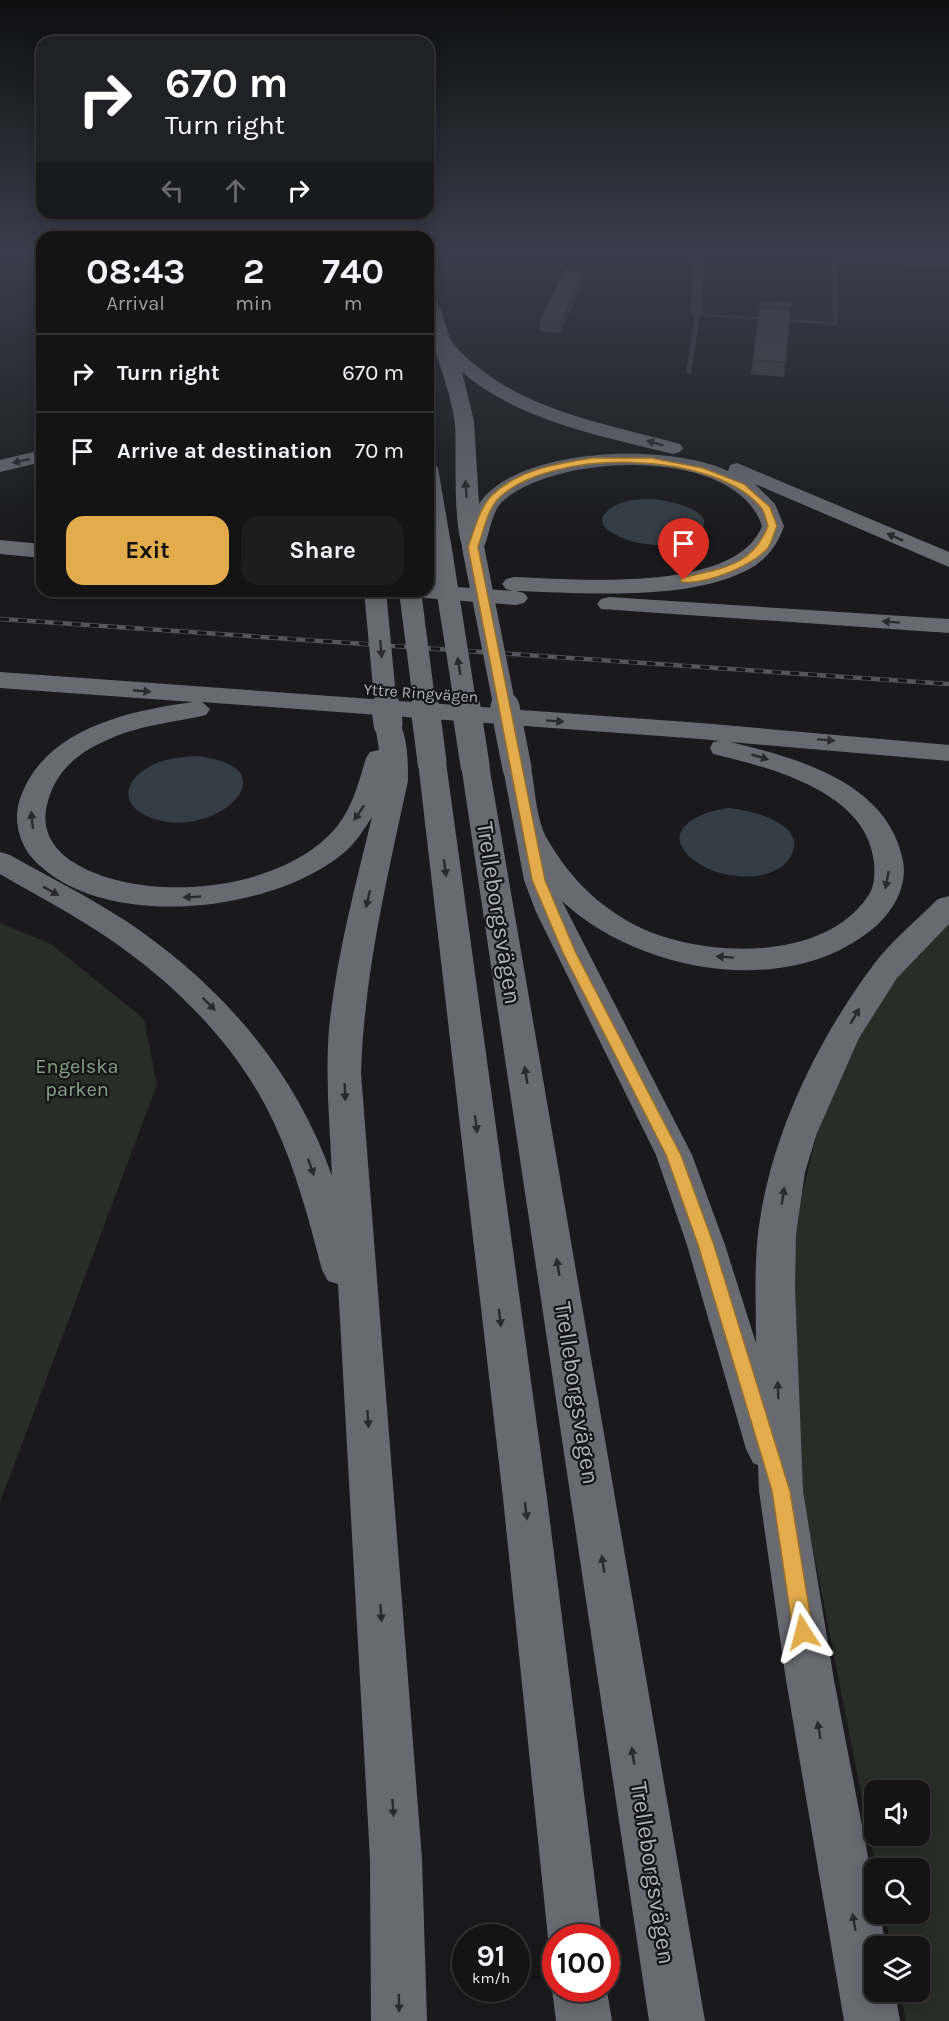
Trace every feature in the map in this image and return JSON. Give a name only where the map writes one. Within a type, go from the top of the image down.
[{"type":"highway","points":[[446,349],[456,377],[464,420],[466,487],[473,547],[539,880],[550,912],[674,1155],[706,1245],[781,1491]]},
{"type":"highway","points":[[450,349],[486,382],[528,404],[743,472],[949,560]]},
{"type":"highway","points":[[0,466],[36,457]]},
{"type":"highway","points":[[473,547],[487,509],[494,498],[514,483],[555,467],[610,458],[651,460],[685,466],[730,480],[760,501],[767,509],[773,526],[765,546],[747,560],[721,572],[650,584],[514,584]]},
{"type":"highway","name":"Trelleborgsvägen","points":[[434,506],[677,2021]]},
{"type":"highway","points":[[0,547],[36,550]]},
{"type":"highway","points":[[0,565],[36,568]]},
{"type":"highway","points":[[434,578],[728,597],[949,605]]},
{"type":"highway","points":[[434,593],[949,626]]},
{"type":"highway","points":[[376,597],[388,724],[387,759],[394,781],[359,937],[346,1039],[346,1122],[364,1360],[396,1859],[399,2021]]},
{"type":"highway","points":[[411,597],[525,1498],[573,1924]]},
{"type":"highway","name":"Yttre Ringvägen","points":[[0,663],[949,730]]},
{"type":"highway","points":[[0,680],[841,742],[949,753]]},
{"type":"highway","points":[[308,704],[234,705],[177,711],[129,722],[92,735],[50,768],[37,788],[30,816],[41,848],[48,858],[74,876],[125,893],[144,896],[199,897],[248,887],[304,866],[335,845],[364,806],[387,759]]},
{"type":"highway","points":[[532,836],[567,890],[599,916],[614,927],[653,944],[694,955],[756,958],[820,946],[861,923],[883,898],[889,873],[887,849],[875,825],[848,796],[795,769],[766,759],[600,724]]},
{"type":"highway","points":[[0,861],[88,911],[137,944],[206,1000],[246,1044],[282,1098],[302,1142],[327,1212],[364,1360]]},
{"type":"highway","points":[[872,2021],[810,1680],[781,1491],[775,1288],[777,1234],[787,1172],[799,1133],[816,1092],[867,995],[902,951],[949,906]]},
{"type":"highway","points":[[582,2002],[584,2021]]},
{"type":"lane","points":[[688,373],[692,349]]},
{"type":"green space","points":[[949,921],[949,2021],[906,2021],[902,2002],[930,2002],[930,1936],[889,1936],[887,1924],[930,1924],[930,1858],[874,1858],[871,1846],[930,1846],[930,1780],[864,1780],[864,1808],[803,1498],[789,1365],[796,1219],[818,1130],[852,1045],[903,967]]},
{"type":"green space","name":"Engelska parken","points":[[0,923],[51,944],[144,1019],[157,1085],[0,1502]]},
{"type":"shaded area","points":[[654,499],[679,504],[697,512],[703,518],[704,524],[700,532],[691,539],[679,543],[651,545],[623,538],[603,525],[602,518],[612,507],[632,500]]},
{"type":"shaded area","points":[[195,756],[225,763],[240,773],[243,786],[235,800],[220,812],[199,820],[175,823],[151,818],[139,812],[132,805],[129,789],[139,774],[148,767],[159,762]]},
{"type":"shaded area","points":[[729,808],[762,815],[785,827],[792,835],[794,845],[791,856],[783,866],[759,876],[731,875],[705,867],[684,850],[680,840],[681,832],[686,824],[706,813]]},
{"type":"building","points":[[754,349],[787,349],[786,362],[753,360]]},
{"type":"railway","points":[[0,619],[949,684]]},
{"type":"route","points":[[684,580],[721,572],[747,560],[765,546],[773,526],[767,509],[760,501],[730,480],[685,466],[651,460],[610,458],[571,463],[541,471],[514,483],[494,498],[487,509],[473,547],[539,880],[550,912],[570,953],[674,1155],[706,1245],[781,1491],[803,1632]]}]
